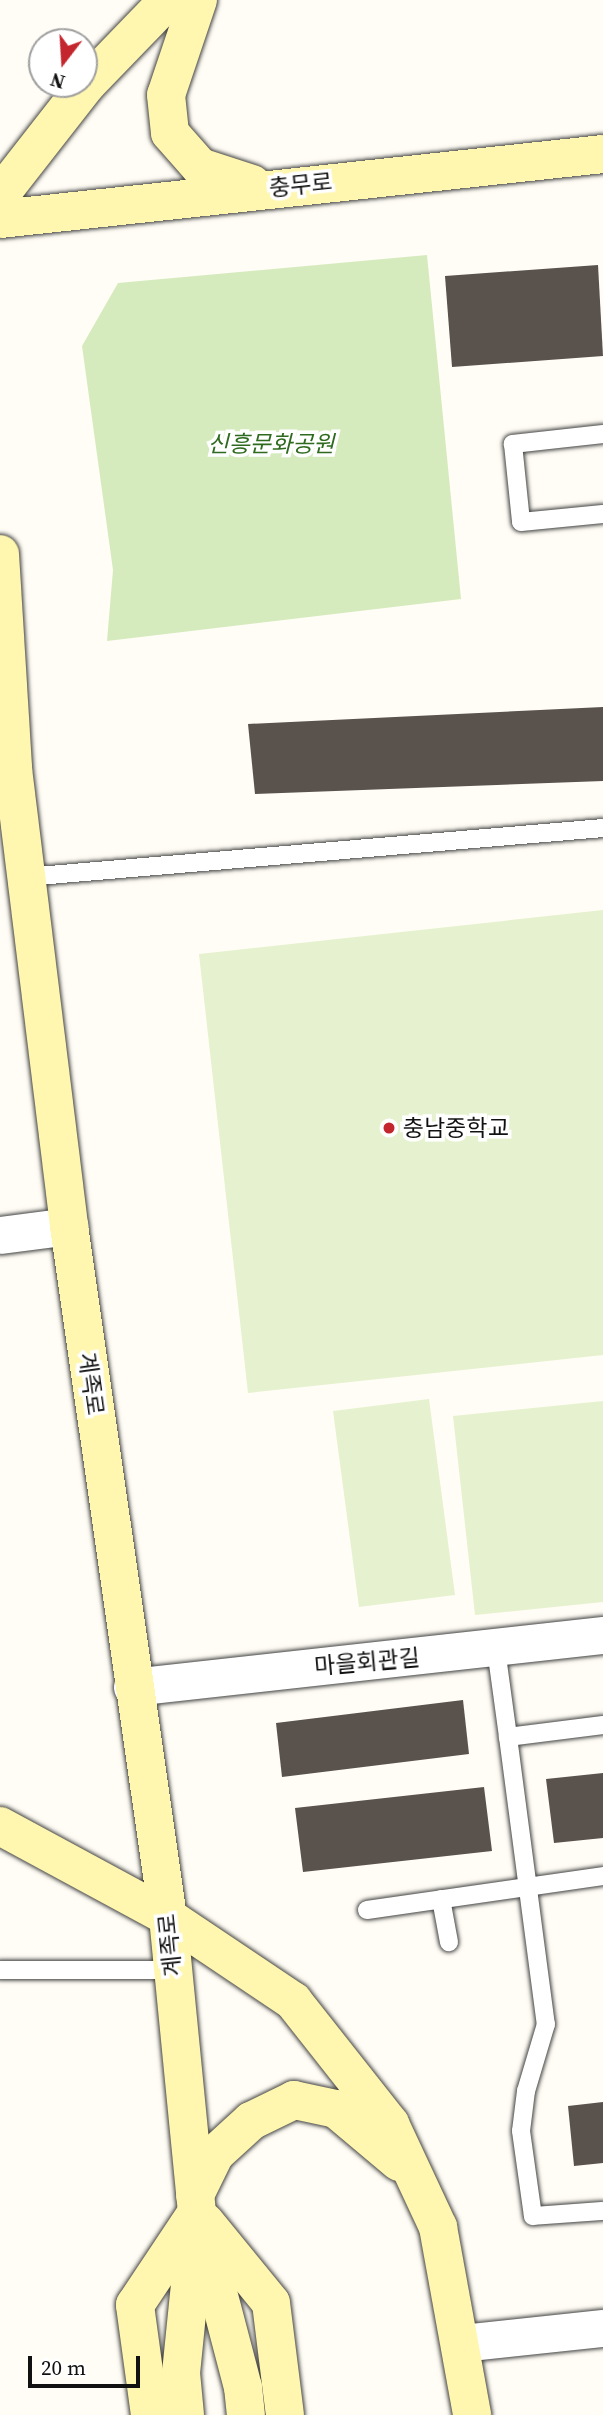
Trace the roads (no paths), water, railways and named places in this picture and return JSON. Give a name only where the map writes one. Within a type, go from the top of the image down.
[{"type":"main road","points":[[0,195],[86,85],[168,0]]},
{"type":"main road","points":[[198,0],[166,95],[170,133],[200,167],[267,189]]},
{"type":"main road","name":"충무로","points":[[0,219],[603,154]]},
{"type":"main road","name":"계족로","points":[[0,554],[6,770],[26,877],[69,1226],[132,1687],[168,1917],[196,2204],[243,2387],[246,2415]]},
{"type":"main road","points":[[0,1826],[168,1917],[293,2001],[390,2124],[438,2227],[462,2343],[472,2415]]},
{"type":"main road","points":[[150,2415],[135,2305],[196,2204],[215,2154],[251,2121],[294,2100],[336,2109],[413,2174]]},
{"type":"main road","points":[[196,2204],[271,2303],[285,2415]]},
{"type":"main road","name":"계족로","points":[[186,2415],[181,2373],[196,2204]]},
{"type":"street","points":[[0,1236],[69,1226]]},
{"type":"street","name":"마을회관길","points":[[132,1687],[496,1649],[603,1635]]},
{"type":"street","points":[[462,2343],[603,2329]]},
{"type":"lane","points":[[603,434],[513,444],[521,522],[603,514]]},
{"type":"lane","points":[[26,877],[603,828]]},
{"type":"lane","points":[[496,1649],[546,2024],[526,2091],[521,2131],[533,2216],[603,2211]]},
{"type":"lane","points":[[508,1737],[603,1725]]},
{"type":"lane","points":[[367,1910],[603,1877]]},
{"type":"lane","points":[[441,1899],[449,1942]]},
{"type":"lane","points":[[0,1970],[173,1970]]},
{"type":"place","name":"충남중학교","points":[[389,1128]]},
{"type":"park label","name":"신흥문화공원","points":[[271,444]]}]
